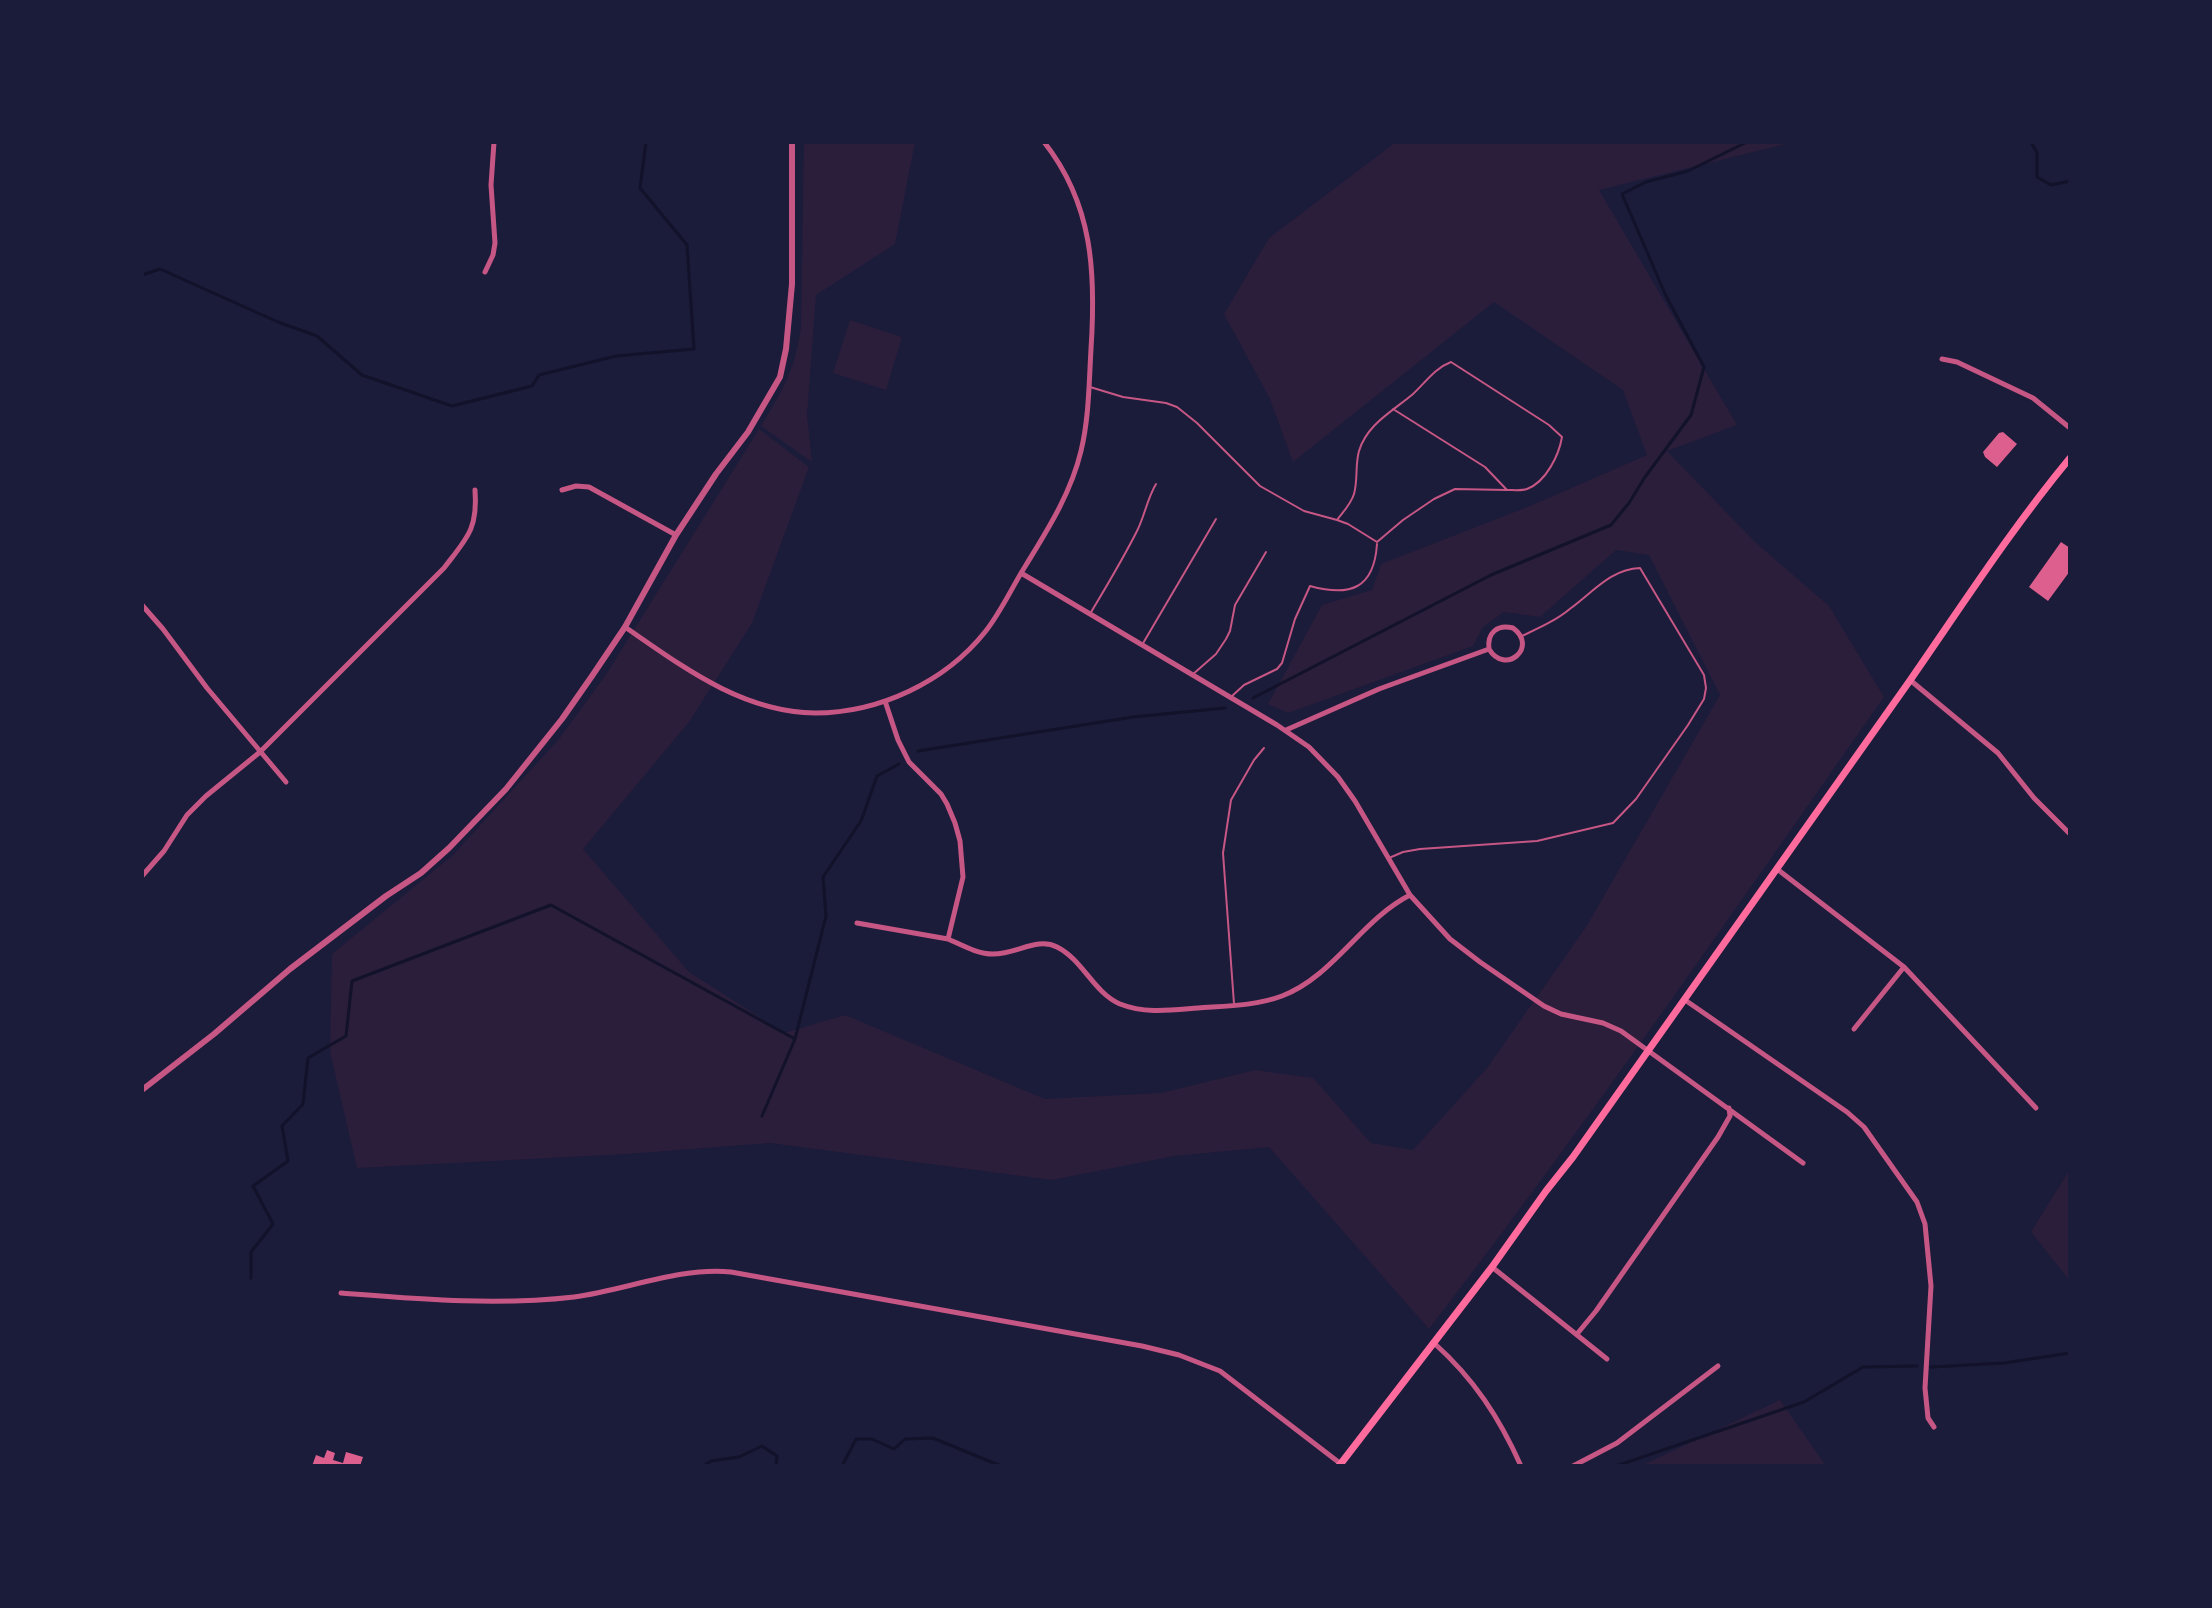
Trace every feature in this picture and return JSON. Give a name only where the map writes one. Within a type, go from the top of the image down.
[{"type":"main road","points":[[1340,1465],[1492,1267],[1685,1000],[2017,526],[2070,458]]},
{"type":"street","points":[[485,272],[495,243],[491,185],[494,142]]},
{"type":"street","points":[[142,1090],[290,969],[421,873],[506,789],[562,719],[625,627],[676,535],[748,432],[780,377],[792,284],[792,142]]},
{"type":"street","points":[[625,627],[720,688],[774,708],[816,713],[885,701],[929,681],[970,649],[992,622],[1053,522],[1073,478],[1085,434],[1094,292],[1086,231],[1070,183],[1044,142]]},
{"type":"street","points":[[1942,359],[1957,362],[2033,398],[2070,428]]},
{"type":"street","points":[[562,490],[576,486],[589,487],[676,535]]},
{"type":"street","points":[[142,876],[164,851],[187,815],[260,752],[444,568],[474,526],[477,510],[475,490]]},
{"type":"street","points":[[1021,573],[1309,747],[1338,777],[1355,801],[1410,895],[1438,927],[1465,951],[1544,1006],[1621,1031],[1803,1163]]},
{"type":"street","points":[[142,605],[286,782]]},
{"type":"street","points":[[1500,627],[1513,628],[1521,637],[1521,651],[1515,658],[1495,657],[1489,649],[1491,633],[1500,627]]},
{"type":"street","points":[[1285,730],[1379,689],[1489,649]]},
{"type":"street","points":[[1910,680],[1998,753],[2034,798],[2070,834]]},
{"type":"street","points":[[885,701],[909,762],[941,794],[960,841],[963,877],[948,939]]},
{"type":"street","points":[[1777,869],[1904,967],[2036,1108]]},
{"type":"street","points":[[857,923],[948,939],[990,954],[1013,952],[1038,943],[1057,947],[1075,961],[1107,997],[1132,1008],[1159,1011],[1268,1000],[1298,988],[1325,967],[1387,908],[1410,895]]},
{"type":"street","points":[[1854,1029],[1904,967]]},
{"type":"street","points":[[1685,1000],[1847,1112],[1864,1127],[1917,1202],[1925,1224],[1931,1286],[1925,1388],[1928,1418],[1934,1427]]},
{"type":"street","points":[[1577,1334],[1718,1137],[1730,1116],[1729,1108]]},
{"type":"street","points":[[1492,1267],[1607,1359]]},
{"type":"street","points":[[341,1293],[454,1302],[521,1300],[575,1296],[696,1272],[731,1272],[1179,1355],[1220,1371],[1340,1465]]},
{"type":"street","points":[[1434,1343],[1458,1364],[1479,1390],[1521,1466]]},
{"type":"street","points":[[1573,1466],[1617,1443],[1718,1366]]},
{"type":"lane","points":[[1231,698],[1244,685],[1277,669],[1282,663],[1295,619],[1310,586],[1343,592],[1359,585],[1373,567],[1377,542],[1403,520],[1455,489],[1527,489],[1554,463],[1562,437],[1549,425],[1451,362],[1442,365],[1378,421],[1363,441],[1357,459],[1355,492],[1337,520]]},
{"type":"lane","points":[[1089,386],[1123,397],[1177,407],[1260,486],[1296,507],[1348,524],[1377,542]]},
{"type":"lane","points":[[1393,409],[1485,467],[1507,490]]},
{"type":"lane","points":[[1089,615],[1127,550],[1156,484]]},
{"type":"lane","points":[[1142,646],[1216,519]]},
{"type":"lane","points":[[1192,675],[1216,654],[1230,631],[1235,605],[1266,552]]},
{"type":"lane","points":[[1388,858],[1420,849],[1537,841],[1613,823],[1636,799],[1704,699],[1704,675],[1640,568],[1625,569],[1595,587],[1555,620],[1521,637]]},
{"type":"lane","points":[[1234,1005],[1223,853],[1231,800],[1264,748]]},
{"type":"shaded area","points":[[804,142],[915,142],[895,244],[816,295],[807,415],[812,462],[761,426],[787,379],[801,327]]},
{"type":"shaded area","points":[[1396,142],[1794,142],[1599,190],[1737,425],[1667,451],[1755,542],[1829,606],[1884,697],[1604,1094],[1429,1329],[1269,1147],[1174,1156],[1052,1180],[770,1143],[357,1168],[330,1052],[332,954],[453,855],[559,739],[607,673],[759,429],[809,467],[752,623],[689,722],[583,849],[689,972],[784,1033],[845,1015],[1045,1099],[1161,1093],[1255,1070],[1313,1078],[1371,1143],[1413,1150],[1487,1068],[1586,927],[1720,695],[1649,555],[1616,550],[1540,617],[1504,612],[1483,627],[1473,646],[1288,713],[1268,704],[1322,605],[1372,590],[1381,564],[1530,506],[1647,455],[1623,390],[1494,302],[1293,462],[1270,399],[1224,314],[1269,238]]},
{"type":"shaded area","points":[[850,320],[902,337],[886,390],[833,373]]},
{"type":"shaded area","points":[[2070,1169],[2070,1281],[2031,1232]]},
{"type":"shaded area","points":[[1780,1400],[1826,1466],[1641,1466]]},
{"type":"building","points":[[2003,432],[2017,444],[1997,467],[1983,452]]},
{"type":"building","points":[[2061,542],[2070,548],[2070,571],[2048,601],[2029,587]]},
{"type":"building","points":[[327,1450],[335,1453],[333,1460],[343,1463],[346,1452],[363,1457],[360,1466],[312,1466],[316,1455],[324,1458]]},
{"type":"waterway","points":[[142,275],[160,269],[278,322],[317,336],[362,375],[452,406],[532,386],[539,375],[616,356],[694,349],[687,245],[640,188],[646,142]]},
{"type":"waterway","points":[[1253,698],[1491,575],[1611,525],[1691,415],[1704,367],[1666,296],[1622,194],[1646,182],[1688,171],[1747,142]]},
{"type":"waterway","points":[[2031,142],[2037,153],[2037,177],[2051,185],[2070,181]]},
{"type":"waterway","points":[[918,751],[1133,717],[1225,708]]},
{"type":"waterway","points":[[762,1116],[795,1039],[826,916],[823,877],[861,821],[877,776],[899,764]]},
{"type":"waterway","points":[[251,1278],[251,1252],[273,1224],[253,1186],[288,1161],[282,1126],[303,1104],[308,1058],[346,1036],[352,981],[551,905],[795,1039]]},
{"type":"waterway","points":[[1931,1367],[2004,1363],[2070,1353]]},
{"type":"waterway","points":[[1616,1466],[1804,1402],[1863,1367],[1917,1366]]},
{"type":"waterway","points":[[842,1466],[856,1439],[872,1439],[894,1449],[905,1439],[933,1438],[1001,1466]]},
{"type":"waterway","points":[[703,1466],[711,1461],[739,1457],[762,1446],[777,1456],[776,1466]]}]
